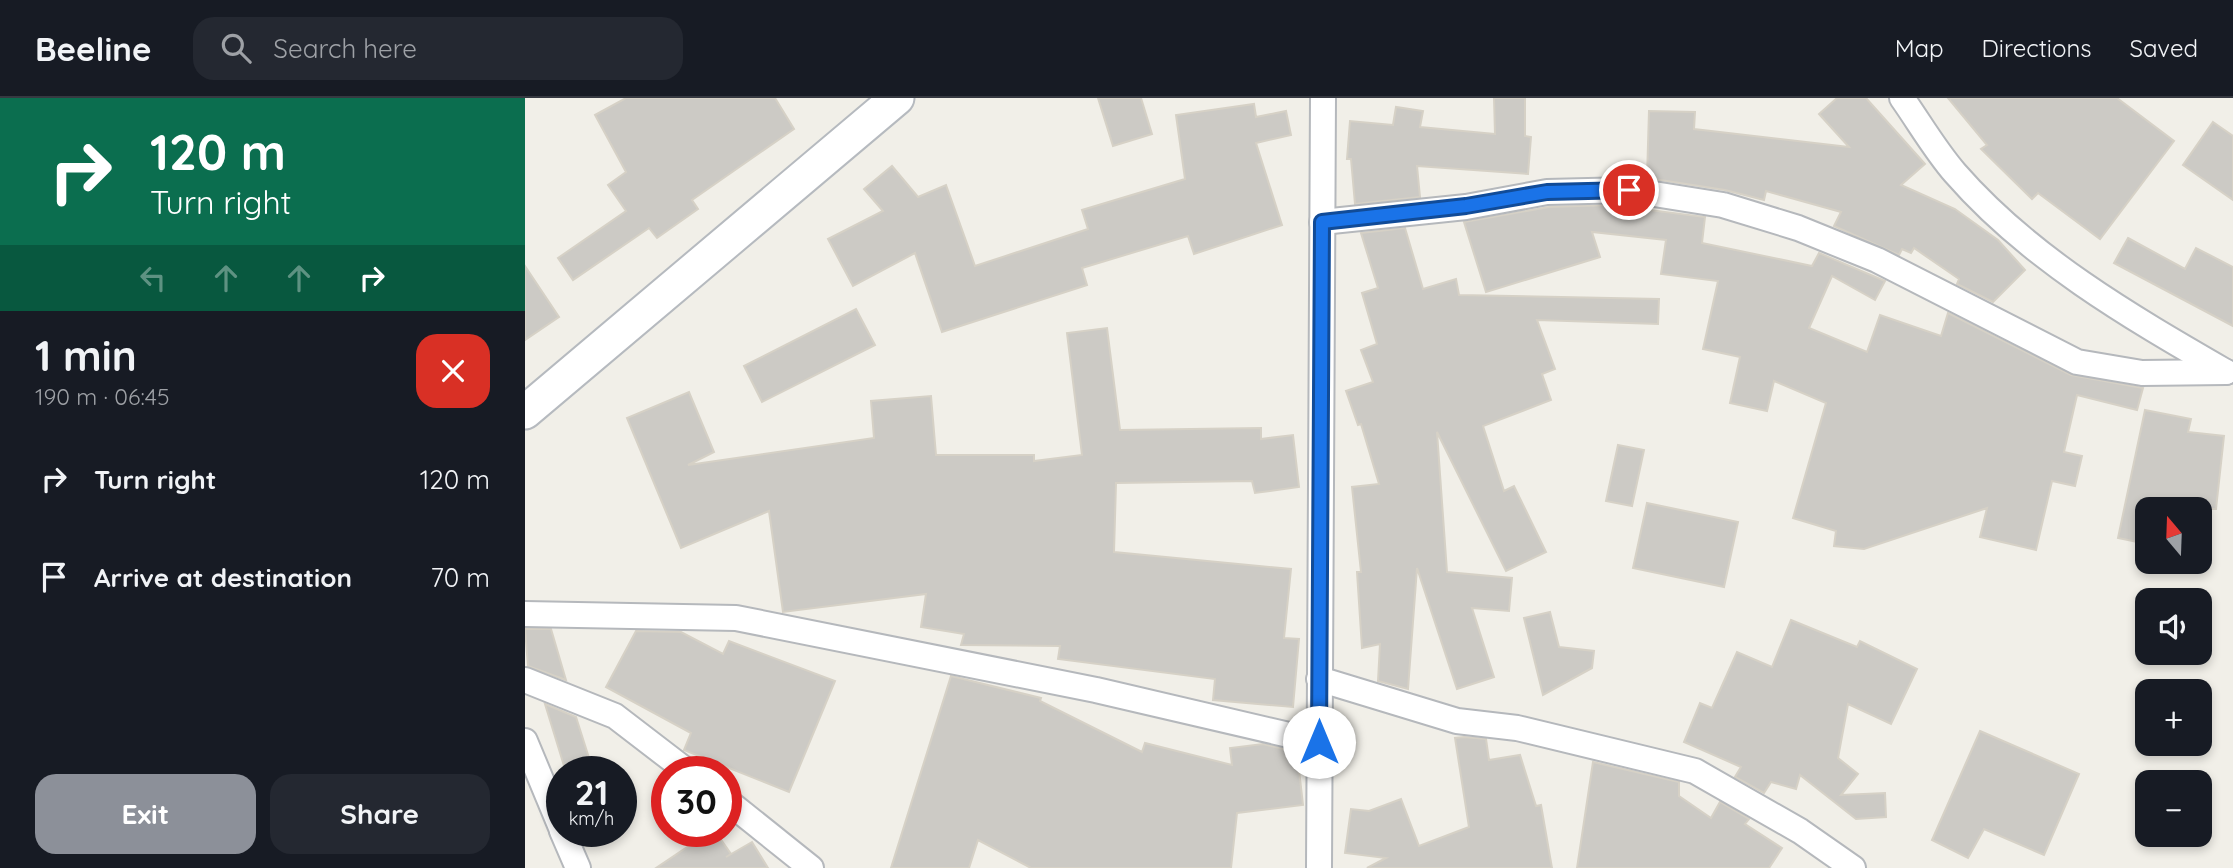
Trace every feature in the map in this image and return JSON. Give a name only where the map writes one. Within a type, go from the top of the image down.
[{"type":"main road","points":[[525,412],[897,98]]},
{"type":"street","points":[[1319,868],[1323,98]]},
{"type":"street","points":[[1902,98],[1955,173],[2025,239],[2111,305],[2229,374]]},
{"type":"street","points":[[1322,222],[1466,206],[1547,192],[1642,192],[1723,205],[1798,228],[1877,260],[2077,362],[2142,373],[2229,374]]},
{"type":"street","points":[[525,614],[736,618],[1096,690],[1319,742]]},
{"type":"street","points":[[1319,679],[1457,721],[1517,728],[1695,771],[1800,831],[1853,868]]},
{"type":"street","points":[[525,680],[615,716],[667,756]]},
{"type":"street","points":[[525,741],[546,792]]},
{"type":"street","points":[[742,813],[811,868]]},
{"type":"street","points":[[569,847],[578,868]]},
{"type":"building","points":[[626,98],[775,98],[794,129],[692,200],[698,209],[657,238],[649,228],[573,280],[558,258],[626,211],[608,185],[626,172],[595,115]]},
{"type":"building","points":[[1098,98],[1141,98],[1152,134],[1113,146]]},
{"type":"building","points":[[1494,98],[1525,98],[1525,136],[1531,137],[1528,174],[1417,166],[1420,197],[1355,204],[1351,159],[1347,159],[1350,121],[1393,125],[1396,107],[1423,111],[1420,127],[1495,134]]},
{"type":"building","points":[[1837,98],[1866,98],[1925,164],[1901,185],[1955,209],[1998,240],[2025,270],[1993,302],[1957,284],[1959,279],[1914,248],[1911,253],[1902,249],[1899,255],[1834,226],[1841,212],[1766,191],[1764,200],[1725,190],[1647,178],[1649,111],[1695,112],[1694,129],[1849,147],[1819,114]]},
{"type":"building","points":[[1948,98],[2117,98],[2174,141],[2100,239],[2038,193],[2032,199],[1981,149],[1987,145]]},
{"type":"building","points":[[1254,104],[1256,117],[1286,111],[1291,135],[1256,143],[1282,225],[1194,254],[1188,236],[1082,268],[1087,285],[942,332],[915,253],[853,286],[828,239],[883,211],[864,189],[892,166],[918,197],[946,185],[975,266],[1088,229],[1082,210],[1185,179],[1176,115]]},
{"type":"building","points":[[2213,122],[2233,136],[2233,200],[2183,165]]},
{"type":"building","points":[[1610,205],[1705,217],[1702,243],[1812,266],[1819,253],[1885,281],[1875,300],[1832,276],[1809,328],[1867,352],[1880,315],[1941,336],[1948,313],[2071,375],[2143,388],[2137,410],[2077,395],[2064,452],[2082,456],[2075,486],[2052,481],[2036,550],[1980,537],[1987,508],[1864,549],[1834,546],[1836,531],[1793,518],[1826,403],[1774,381],[1767,411],[1730,403],[1740,357],[1703,349],[1718,281],[1661,274],[1666,240],[1592,232],[1600,257],[1486,292],[1464,222],[1549,207]]},
{"type":"building","points":[[1405,228],[1423,289],[1456,279],[1459,295],[1659,299],[1658,324],[1537,320],[1555,369],[1542,374],[1551,400],[1483,426],[1504,491],[1514,486],[1546,552],[1506,571],[1437,432],[1447,572],[1512,578],[1509,611],[1472,608],[1494,677],[1457,689],[1417,568],[1408,689],[1378,681],[1380,644],[1362,648],[1357,572],[1361,572],[1352,487],[1379,484],[1361,424],[1358,425],[1346,391],[1373,382],[1361,350],[1377,344],[1362,293],[1378,288],[1361,233]]},
{"type":"building","points":[[2128,238],[2185,269],[2196,248],[2233,267],[2233,326],[2114,263]]},
{"type":"building","points":[[525,266],[559,317],[525,340]]},
{"type":"building","points":[[856,309],[875,345],[762,402],[744,366]]},
{"type":"building","points":[[1107,328],[1120,430],[1261,428],[1261,439],[1293,435],[1299,487],[1255,493],[1252,481],[1116,483],[1114,552],[1291,569],[1284,638],[1299,639],[1293,707],[1213,700],[1215,679],[1058,659],[1060,646],[961,645],[964,634],[921,627],[926,594],[783,612],[769,511],[681,548],[627,418],[689,392],[714,452],[688,465],[874,438],[871,401],[931,396],[936,455],[1034,455],[1034,461],[1082,455],[1067,333]]},
{"type":"building","points":[[2145,410],[2191,419],[2188,432],[2224,436],[2216,509],[2212,509],[2212,497],[2135,497],[2135,542],[2118,538]]},
{"type":"building","points":[[1618,445],[1644,450],[1632,506],[1606,501]]},
{"type":"building","points":[[1647,503],[1738,522],[1724,587],[1633,568]]},
{"type":"building","points":[[1550,612],[1559,647],[1594,651],[1592,668],[1543,695],[1524,618]]},
{"type":"building","points":[[1791,620],[1857,647],[1860,641],[1917,669],[1891,724],[1848,704],[1838,758],[1858,774],[1841,795],[1885,793],[1886,817],[1856,819],[1800,775],[1796,789],[1771,782],[1764,793],[1735,777],[1741,767],[1684,742],[1700,703],[1712,708],[1737,652],[1772,667]]},
{"type":"building","points":[[525,629],[551,629],[566,680],[528,666]]},
{"type":"building","points":[[636,631],[681,632],[723,654],[729,641],[835,681],[789,792],[742,773],[742,756],[699,756],[684,750],[691,733],[606,687]]},
{"type":"building","points":[[951,676],[1041,698],[1040,701],[1142,752],[1145,743],[1232,765],[1230,748],[1263,744],[1297,752],[1303,805],[1237,813],[1231,868],[1031,868],[978,840],[969,868],[891,868]]},
{"type":"building","points":[[545,704],[576,717],[588,756],[561,756]]},
{"type":"building","points":[[1980,731],[2079,774],[2044,855],[1984,829],[1968,858],[1932,840]]},
{"type":"building","points":[[1455,738],[1486,739],[1489,760],[1520,755],[1536,806],[1541,805],[1552,868],[1367,868],[1386,858],[1345,853],[1351,809],[1369,811],[1401,799],[1419,846],[1469,827]]},
{"type":"building","points":[[1593,762],[1679,782],[1679,796],[1711,818],[1720,802],[1749,819],[1745,824],[1782,848],[1769,868],[1577,868]]},
{"type":"building","points":[[752,842],[768,868],[656,868],[687,847],[726,847],[731,854],[726,857]]},
{"type":"route","points":[[1319,742],[1322,222],[1466,206],[1547,192],[1629,190]]}]
